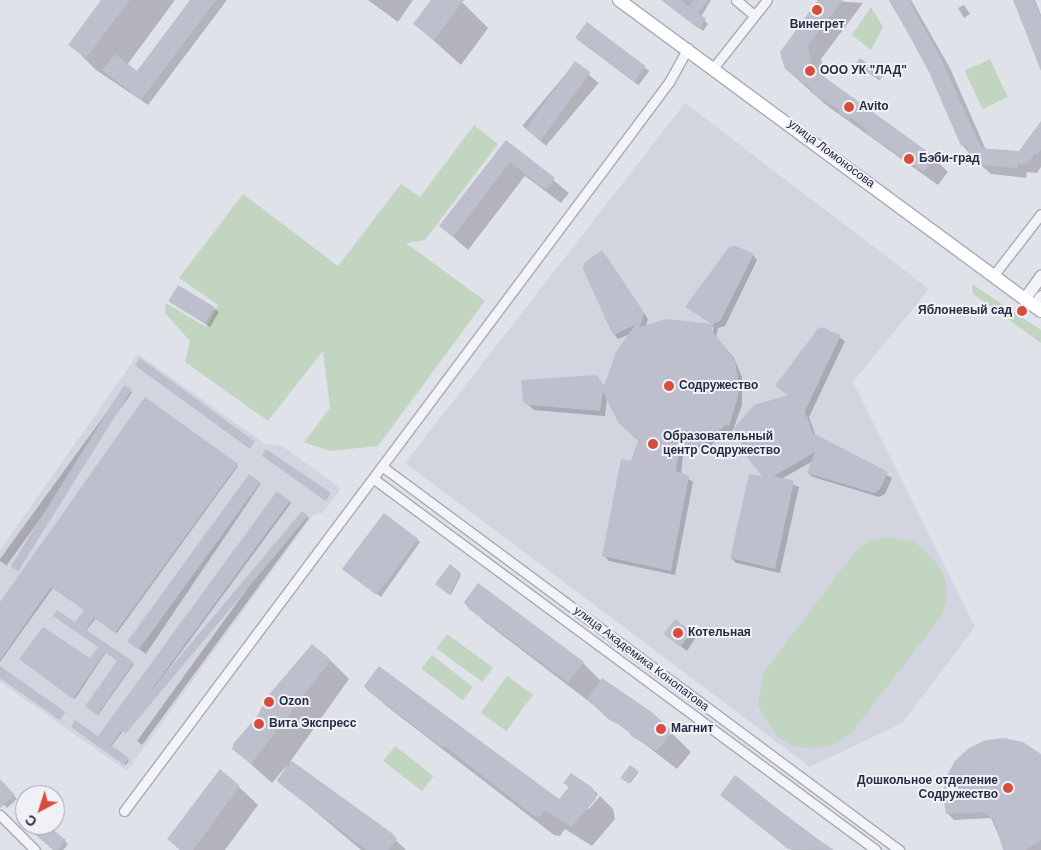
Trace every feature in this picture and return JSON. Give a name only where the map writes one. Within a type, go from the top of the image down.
[{"type":"main road","name":"улица Ломоносова","points":[[618,0],[714,67],[993,276],[1035,303]]},
{"type":"street","points":[[736,0],[754,15]]},
{"type":"street","points":[[714,67],[767,0]]},
{"type":"street","points":[[124,811],[670,82],[688,48]]},
{"type":"street","points":[[993,276],[1041,214]]},
{"type":"street","points":[[1035,303],[1041,276]]},
{"type":"street","name":"улица Академика Конопатова","points":[[383,467],[899,850]]},
{"type":"street","name":"улица Академика Конопатова","points":[[374,479],[876,850]]},
{"type":"street","points":[[0,815],[35,850]]},
{"type":"shaded area","name":"Образовательный центр Содружество","points":[[685,103],[929,289],[853,382],[975,627],[902,723],[810,767],[405,463]]},
{"type":"shaded area","points":[[138,354],[265,444],[281,445],[341,489],[322,513],[313,515],[127,771],[0,682],[0,550]]},
{"type":"green space","points":[[871,7],[883,27],[871,50],[852,35]]},
{"type":"green space","points":[[990,59],[1008,97],[982,109],[965,71]]},
{"type":"green space","points":[[474,125],[498,144],[425,240],[406,243],[485,301],[378,446],[329,451],[304,442],[330,408],[323,351],[268,421],[185,362],[190,341],[165,313],[166,303],[206,327],[218,305],[179,278],[243,194],[338,266],[401,184],[420,197]]},
{"type":"green space","points":[[972,284],[1041,330],[1041,343],[973,294]]},
{"type":"green space","points":[[889,537],[915,542],[938,564],[946,582],[946,601],[942,615],[853,731],[837,743],[817,748],[796,747],[777,737],[758,705],[764,672],[857,549],[871,540]]},
{"type":"green space","points":[[447,634],[493,668],[483,682],[436,649]]},
{"type":"green space","points":[[432,655],[473,687],[463,700],[422,668]]},
{"type":"green space","points":[[507,676],[533,695],[506,731],[481,712]]},
{"type":"green space","points":[[395,746],[434,776],[422,791],[383,761]]},
{"type":"building","points":[[101,0],[130,0],[86,58],[68,45]]},
{"type":"building","points":[[190,0],[216,0],[141,100],[102,70],[115,54],[137,71]]},
{"type":"building","points":[[431,0],[464,0],[434,40],[413,24]]},
{"type":"building","points":[[661,0],[681,0],[689,7],[694,0],[708,0],[698,13],[706,19],[699,29]]},
{"type":"building","points":[[818,0],[843,0],[808,45],[812,68],[935,157],[924,172],[866,133],[868,130],[850,117],[848,119],[838,112],[840,110],[810,92],[812,89],[785,69],[780,52]]},
{"type":"building","points":[[890,0],[909,0],[940,57],[981,148],[1019,151],[1041,121],[1041,150],[1037,155],[1035,153],[1027,164],[1018,163],[1017,168],[980,165],[980,159],[972,159],[966,145],[961,146],[929,72]]},
{"type":"building","points":[[1013,0],[1034,0],[1041,18],[1041,71]]},
{"type":"building","points":[[587,22],[645,66],[634,81],[576,37]]},
{"type":"building","points":[[860,58],[883,75],[879,81],[856,64]]},
{"type":"building","points":[[575,61],[590,72],[541,140],[526,129]]},
{"type":"building","points":[[506,140],[555,178],[546,190],[510,162],[453,237],[439,226]]},
{"type":"building","points":[[736,246],[754,254],[720,321],[713,324],[712,331],[735,361],[739,387],[737,400],[729,426],[726,425],[701,445],[679,451],[676,471],[689,476],[671,571],[602,556],[621,459],[631,461],[638,441],[618,422],[603,392],[600,411],[528,405],[523,402],[521,380],[597,375],[604,386],[616,352],[635,325],[613,335],[583,269],[584,263],[602,250],[644,313],[640,327],[666,319],[712,324],[685,307],[729,247]]},
{"type":"building","points":[[178,285],[215,307],[205,323],[168,301]]},
{"type":"building","points":[[819,327],[841,335],[805,411],[813,433],[888,472],[880,489],[874,493],[807,473],[815,452],[774,476],[794,481],[775,569],[730,558],[749,474],[762,476],[743,452],[739,432],[733,429],[754,405],[788,395],[775,386]]},
{"type":"building","points":[[140,358],[255,441],[250,449],[135,365]]},
{"type":"building","points":[[124,385],[132,390],[18,571],[11,566]]},
{"type":"building","points":[[145,397],[238,464],[115,633],[94,618],[86,630],[134,662],[97,715],[85,706],[117,661],[105,652],[73,699],[19,659],[43,627],[90,658],[98,647],[53,616],[57,610],[75,622],[84,610],[51,587],[0,660],[0,602]]},
{"type":"building","points":[[266,449],[331,493],[326,501],[262,456]]},
{"type":"building","points":[[249,474],[260,482],[139,650],[127,641]]},
{"type":"building","points":[[277,491],[290,501],[111,745],[129,758],[124,765],[71,727],[75,720],[98,736]]},
{"type":"building","points":[[302,511],[308,516],[126,734],[119,729]]},
{"type":"building","points":[[384,513],[418,539],[376,595],[342,569]]},
{"type":"building","points":[[450,564],[461,573],[449,595],[435,584]]},
{"type":"building","points":[[478,583],[584,662],[568,682],[469,609],[464,602]]},
{"type":"building","name":"Котельная","points":[[675,619],[692,632],[680,647],[664,634]]},
{"type":"building","points":[[312,644],[330,659],[328,664],[251,764],[232,749],[234,743],[258,715],[267,697]]},
{"type":"building","points":[[0,666],[66,712],[60,720],[0,678]]},
{"type":"building","points":[[379,666],[559,799],[569,787],[563,783],[571,773],[593,788],[596,799],[571,827],[545,810],[540,817],[533,815],[445,746],[443,748],[368,691],[364,686]]},
{"type":"building","points":[[602,678],[653,713],[672,731],[657,751],[631,736],[627,729],[608,719],[587,699]]},
{"type":"building","points":[[1004,738],[1023,742],[1041,754],[1041,840],[1026,850],[1003,850],[994,820],[983,812],[946,814],[943,795],[946,777],[955,761],[969,748],[986,740]]},
{"type":"building","points":[[292,761],[393,834],[397,839],[388,850],[367,850],[281,785],[277,780]]},
{"type":"building","points":[[630,765],[638,771],[628,784],[620,778]]},
{"type":"building","points":[[220,769],[239,785],[237,790],[193,850],[180,850],[167,839]]},
{"type":"building","points":[[735,775],[803,829],[834,850],[788,849],[720,795]]},
{"type":"building","points":[[0,779],[15,795],[0,808]]},
{"type":"building","points":[[36,835],[60,835],[66,840],[58,850],[53,850]]},
{"type":"place","name":"Винегрет","points":[[817,10]]},
{"type":"place","name":"ООО УК \"ЛАД\"","points":[[810,71]]},
{"type":"place","name":"Avito","points":[[849,107]]},
{"type":"place","name":"Бэби-град","points":[[909,159]]},
{"type":"place","name":"Яблоневый сад","points":[[1022,311]]},
{"type":"place","name":"Содружество","points":[[669,386]]},
{"type":"place","name":"Образовательный центр Содружество","points":[[653,444]]},
{"type":"place","name":"Котельная","points":[[678,633]]},
{"type":"place","name":"Ozon","points":[[269,702]]},
{"type":"place","name":"Вита Экспресс","points":[[259,724]]},
{"type":"place","name":"Магнит","points":[[661,729]]},
{"type":"place","name":"Дошкольное отделение Содружество","points":[[1008,788]]}]
